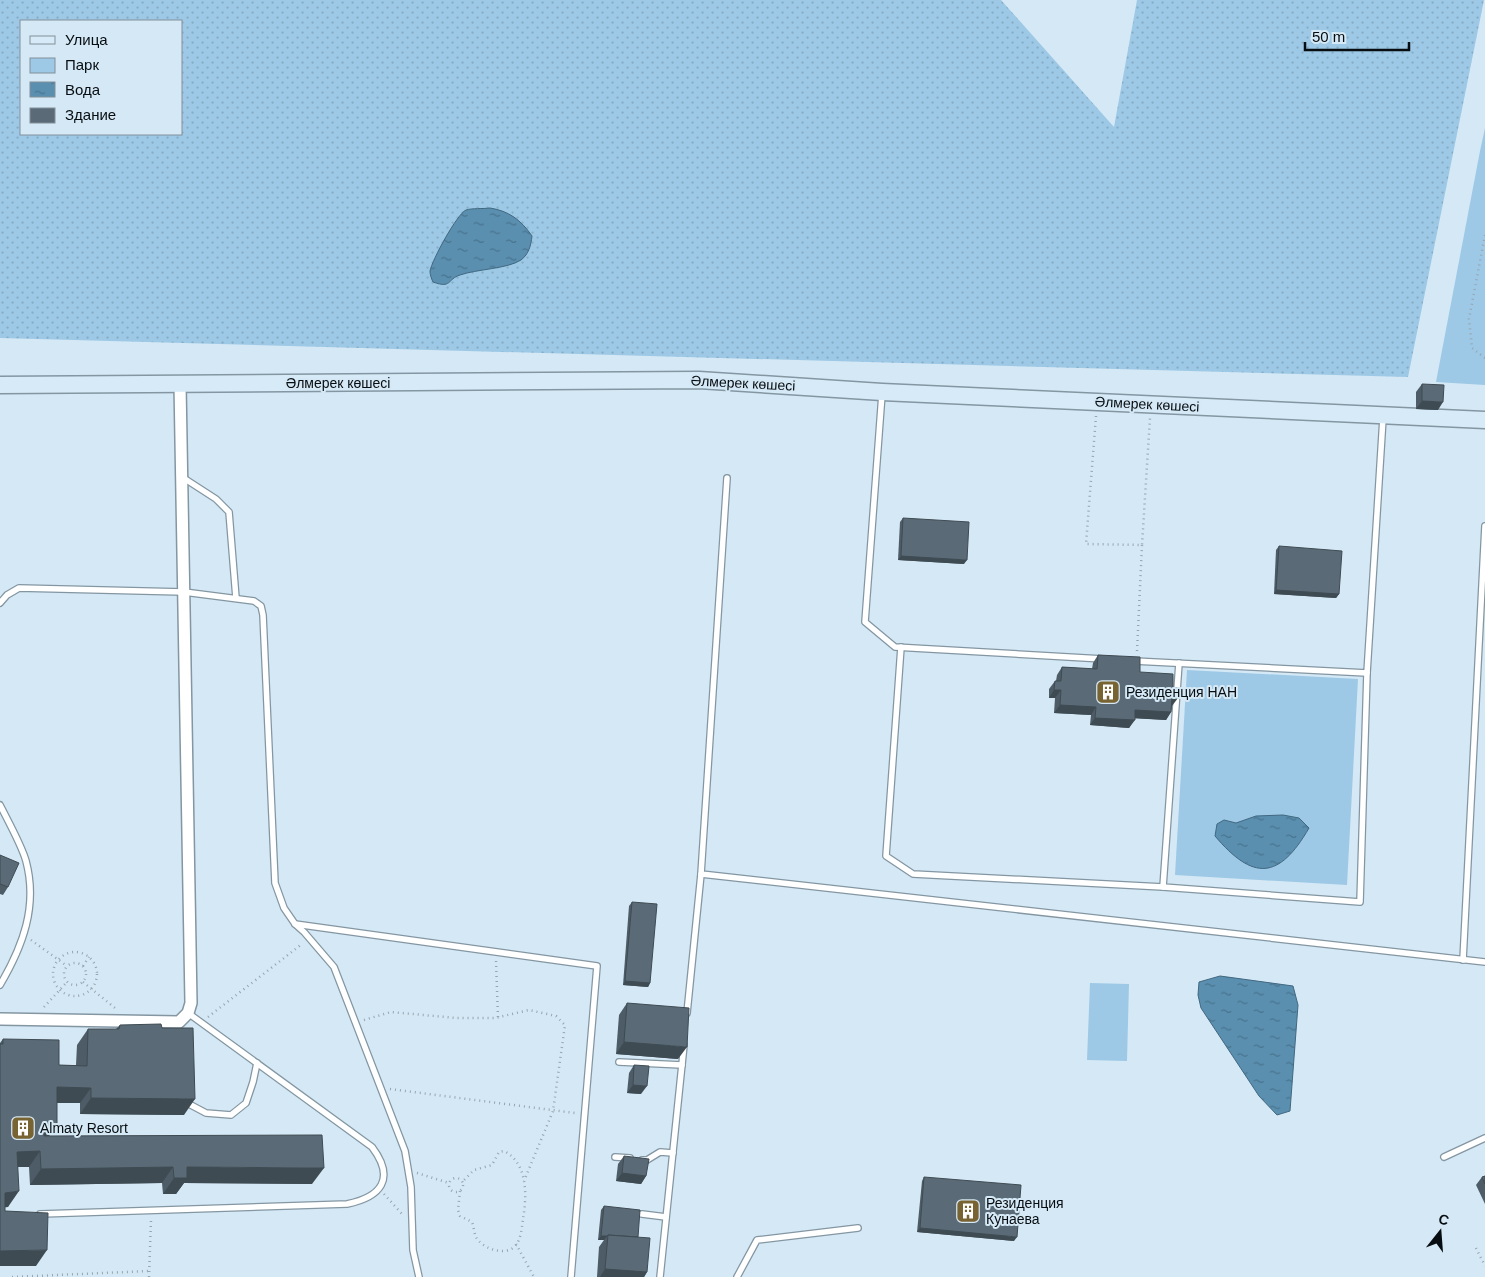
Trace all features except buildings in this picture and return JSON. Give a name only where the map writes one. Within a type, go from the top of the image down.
[{"type":"street","name":"Әлмерек көшесі","points":[[0,385],[699,380],[882,392],[1485,420]]},
{"type":"street","points":[[0,1018],[180,1022],[188,1017],[191,1003],[180,384]]},
{"type":"lane","points":[[882,392],[865,622],[895,647],[1108,659]]},
{"type":"lane","points":[[901,647],[886,856],[913,874],[1163,887],[1360,902],[1367,673],[1383,415]]},
{"type":"lane","points":[[182,477],[216,499],[229,512],[236,598]]},
{"type":"lane","points":[[686,1018],[701,874],[727,478]]},
{"type":"lane","points":[[1463,960],[1482,624],[1485,526]]},
{"type":"lane","points":[[0,603],[7,595],[19,588],[184,592],[254,601],[261,606],[263,615],[275,883],[284,908],[295,924],[334,967],[405,1152],[411,1186],[413,1250],[419,1277]]},
{"type":"lane","points":[[1127,660],[1367,673]]},
{"type":"lane","points":[[1163,887],[1179,663]]},
{"type":"lane","points":[[0,805],[26,860],[31,902],[26,930],[0,985]]},
{"type":"lane","points":[[701,874],[1485,962]]},
{"type":"lane","points":[[295,924],[597,966],[571,1277]]},
{"type":"lane","points":[[30,1214],[346,1204],[359,1202],[380,1189],[384,1182],[384,1169],[380,1157],[372,1147],[201,1023],[188,1017]]},
{"type":"lane","points":[[660,1277],[684,1037]]},
{"type":"lane","points":[[619,1062],[682,1066]]},
{"type":"lane","points":[[187,1090],[189,1104],[206,1114],[231,1115],[246,1103],[257,1063]]},
{"type":"lane","points":[[1444,1157],[1485,1138]]},
{"type":"lane","points":[[615,1157],[648,1160],[660,1152],[673,1153]]},
{"type":"lane","points":[[642,1214],[666,1217]]},
{"type":"lane","points":[[737,1277],[756,1240],[858,1228]]},
{"type":"path","points":[[1485,235],[1469,319],[1472,348],[1485,358]]},
{"type":"path","points":[[1097,402],[1086,544],[1142,545]]},
{"type":"path","points":[[1137,661],[1151,404]]},
{"type":"path","points":[[24,935],[67,966]]},
{"type":"path","points":[[201,1023],[309,938]]},
{"type":"path","points":[[70,952],[84,953],[90,957],[97,968],[96,982],[92,988],[80,995],[73,996],[60,990],[53,979],[53,972],[58,959],[70,952]]},
{"type":"path","points":[[496,952],[498,1018]]},
{"type":"path","points":[[83,966],[90,957]]},
{"type":"path","points":[[74,963],[83,966],[86,974],[83,982],[76,986],[67,982],[64,975],[67,966],[74,963]]},
{"type":"path","points":[[32,1019],[67,982]]},
{"type":"path","points":[[83,982],[130,1021]]},
{"type":"path","points":[[355,1022],[391,1012],[456,1018],[498,1018],[530,1010],[556,1016],[565,1026],[553,1111],[524,1181]]},
{"type":"path","points":[[381,1088],[584,1115]]},
{"type":"path","points":[[449,1183],[454,1178],[462,1181],[464,1187],[460,1191],[458,1210],[460,1216],[472,1222],[476,1238],[498,1251],[510,1250],[516,1244],[522,1228],[526,1203],[524,1181],[516,1160],[504,1151],[499,1152],[492,1165],[474,1170],[462,1181]]},
{"type":"path","points":[[408,1171],[449,1183]]},
{"type":"path","points":[[449,1183],[451,1190],[454,1192],[460,1191]]},
{"type":"path","points":[[380,1189],[412,1226]]},
{"type":"path","points":[[149,1277],[151,1211]]},
{"type":"path","points":[[516,1244],[534,1277]]},
{"type":"path","points":[[1476,1248],[1485,1266]]},
{"type":"path","points":[[12,1277],[149,1271]]},
{"type":"green space","points":[[0,0],[1001,0],[1114,127],[1137,0],[1484,0],[1408,377],[0,338]]},
{"type":"green space","points":[[1485,128],[1485,385],[1436,382],[1480,151]]},
{"type":"green space","points":[[1187,670],[1358,679],[1347,885],[1175,875]]},
{"type":"green space","points":[[1090,983],[1129,984],[1127,1061],[1087,1060]]},
{"type":"water","points":[[490,208],[509,214],[528,230],[532,236],[526,255],[515,263],[460,275],[446,284],[433,282],[430,272],[435,257],[462,213],[471,209]]},
{"type":"water","points":[[1283,815],[1299,818],[1309,828],[1287,858],[1276,865],[1265,868],[1254,867],[1229,851],[1215,836],[1217,824],[1224,820],[1236,823],[1256,816]]},
{"type":"water","points":[[1220,976],[1293,986],[1298,1005],[1290,1111],[1277,1115],[1259,1096],[1201,1008],[1198,995],[1199,982]]},
{"type":"place","name":"Резиденция НАН","points":[[1108,692]]},
{"type":"place","name":"Almaty Resort","points":[[23,1128]]},
{"type":"place","name":"Резиденция Кунаева","points":[[968,1211]]}]
